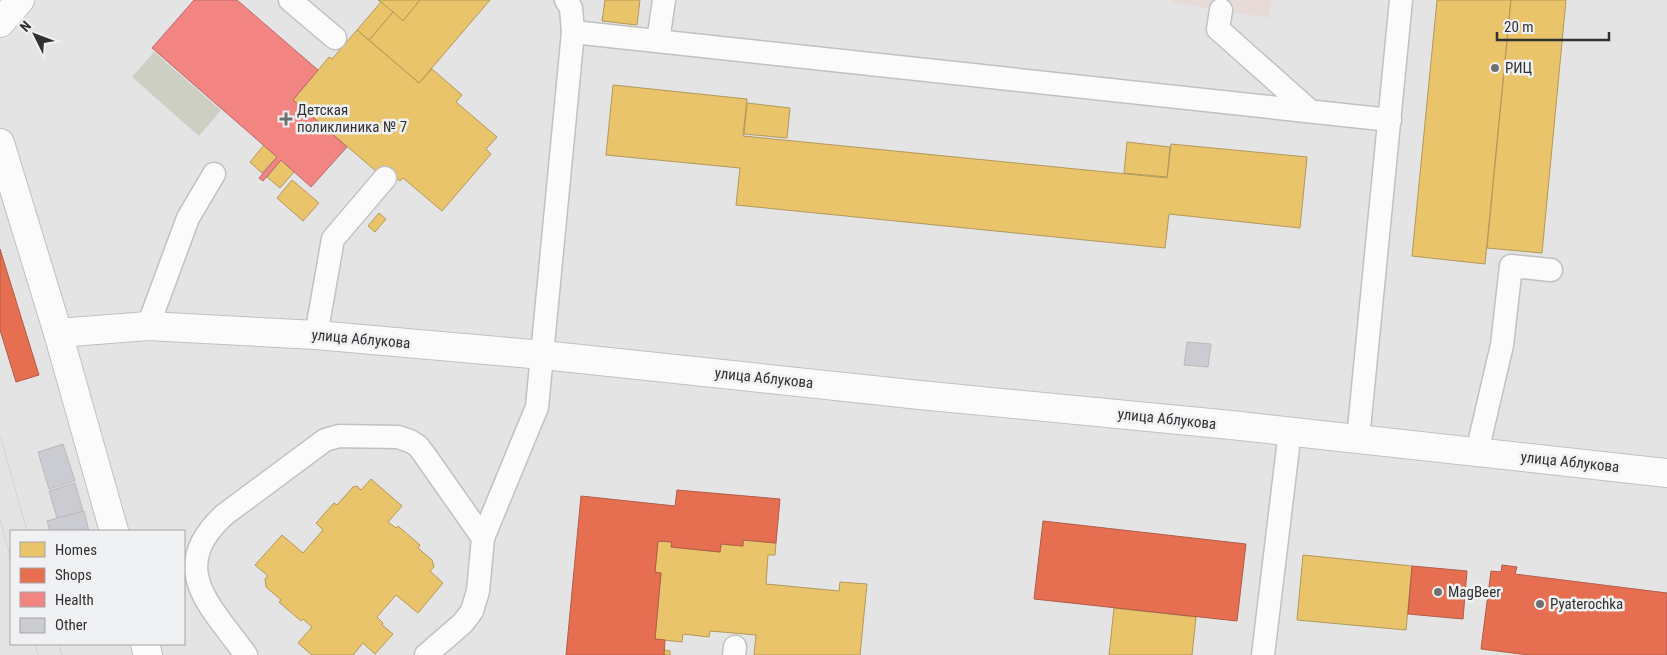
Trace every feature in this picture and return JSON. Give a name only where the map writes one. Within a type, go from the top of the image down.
[{"type":"street","points":[[0,23],[20,0]]},
{"type":"street","points":[[0,143],[58,333],[114,530]]},
{"type":"street","name":"улица Аблукова","points":[[58,333],[148,326],[316,335],[544,355],[920,395],[1290,431],[1667,473]]},
{"type":"lane","points":[[290,0],[335,38]]},
{"type":"lane","points":[[426,655],[463,623],[472,611],[478,591],[483,538],[537,407],[544,355],[573,32],[571,8],[566,0]]},
{"type":"lane","points":[[658,41],[664,0]]},
{"type":"lane","points":[[1358,439],[1401,0]]},
{"type":"lane","points":[[1221,10],[1218,29],[1310,111]]},
{"type":"lane","points":[[573,32],[1390,120]]},
{"type":"lane","points":[[148,326],[188,218],[214,174]]},
{"type":"lane","points":[[316,335],[332,239],[385,178]]},
{"type":"lane","points":[[1477,452],[1502,345],[1511,266],[1551,270]]},
{"type":"lane","points":[[1263,655],[1290,431]]},
{"type":"lane","points":[[246,655],[202,594],[196,578],[196,560],[201,542],[213,525],[224,515],[325,440],[339,436],[398,437],[410,441],[418,446],[483,538]]},
{"type":"shaded area","points":[[1171,0],[1272,0],[1269,18],[1171,2]]},
{"type":"shaded area","points":[[154,52],[221,110],[199,136],[132,77]]},
{"type":"building: Homes","points":[[378,0],[420,0],[403,21]]},
{"type":"building: Homes","points":[[420,0],[490,0],[419,83],[369,40],[393,12],[403,21]]},
{"type":"building: Homes","points":[[605,0],[640,0],[637,25],[602,21]]},
{"type":"building: Homes","points":[[1437,0],[1511,0],[1485,264],[1412,256]]},
{"type":"building: Homes","points":[[1511,0],[1566,0],[1542,253],[1487,248]]},
{"type":"building: Homes","points":[[381,2],[393,12],[369,40],[357,30]]},
{"type":"building: Homes","points":[[357,30],[419,83],[432,69],[462,95],[456,102],[497,137],[486,149],[491,154],[442,211],[403,178],[400,181],[383,166],[377,172],[293,100],[329,57],[332,59]]},
{"type":"building: Homes","points":[[613,85],[747,99],[743,136],[1167,178],[1171,144],[1307,157],[1300,228],[1169,214],[1165,248],[736,205],[740,168],[606,155]]},
{"type":"building: Homes","points":[[747,103],[790,108],[787,138],[744,134]]},
{"type":"building: Homes","points":[[1127,142],[1170,147],[1167,177],[1124,173]]},
{"type":"building: Homes","points":[[264,145],[277,157],[262,173],[250,162]]},
{"type":"building: Homes","points":[[281,160],[294,172],[280,188],[267,177]]},
{"type":"building: Homes","points":[[292,180],[319,203],[303,221],[277,198]]},
{"type":"building: Homes","points":[[379,213],[386,219],[375,232],[368,226]]},
{"type":"building: Homes","points":[[371,479],[402,506],[388,522],[396,528],[398,526],[420,545],[418,548],[432,560],[434,567],[430,571],[443,583],[418,613],[396,595],[377,617],[383,623],[382,625],[393,634],[375,654],[363,643],[353,655],[312,655],[298,643],[312,627],[303,619],[301,621],[279,602],[281,600],[266,587],[265,579],[268,576],[255,565],[282,535],[303,553],[323,530],[316,523],[334,503],[337,505],[353,487],[357,486],[361,490]]},
{"type":"building: Homes","points":[[743,540],[776,543],[775,555],[768,555],[766,584],[839,591],[840,582],[867,584],[860,655],[754,655],[756,635],[710,631],[709,637],[683,634],[682,642],[655,639],[661,573],[655,572],[658,541],[672,542],[671,547],[720,552],[721,544],[743,546]]},
{"type":"building: Homes","points":[[1303,555],[1412,566],[1406,630],[1297,620]]},
{"type":"building: Homes","points":[[1114,608],[1196,617],[1192,655],[1109,655]]},
{"type":"building: Homes","points":[[664,650],[670,651],[670,655],[664,655]]},
{"type":"building: Shops","points":[[0,249],[39,375],[16,382],[0,330]]},
{"type":"building: Shops","points":[[677,490],[780,499],[776,543],[743,540],[743,546],[721,544],[720,552],[671,547],[672,542],[658,541],[655,572],[661,573],[655,639],[665,640],[664,655],[566,655],[581,496],[675,506]]},
{"type":"building: Shops","points":[[1043,521],[1246,544],[1237,621],[1034,599]]},
{"type":"building: Shops","points":[[1502,565],[1517,567],[1515,574],[1667,593],[1667,655],[1529,655],[1481,649],[1491,571],[1501,572]]},
{"type":"building: Shops","name":"MagBeer","points":[[1412,566],[1467,571],[1463,619],[1408,614]]},
{"type":"building: Health","points":[[194,0],[237,0],[318,70],[293,100],[347,147],[311,187],[281,160],[263,181],[259,178],[277,157],[152,48]]},
{"type":"building: Other","points":[[1187,342],[1211,344],[1208,367],[1184,365]]},
{"type":"building: Other","points":[[63,444],[75,481],[49,489],[38,452]]},
{"type":"building: Other","points":[[75,483],[83,511],[57,518],[49,491]]},
{"type":"building: Other","points":[[84,511],[89,530],[50,530],[47,521]]},
{"type":"tram line","points":[[0,435],[27,530]]},
{"type":"tram line","points":[[0,519],[10,556]]},
{"type":"tram line","points":[[35,645],[38,655]]},
{"type":"tram line","points":[[58,645],[62,655]]},
{"type":"place","name":"РИЦ","points":[[1495,68]]},
{"type":"place","name":"Детская поликлиника № 7","points":[[286,119]]},
{"type":"place","name":"MagBeer","points":[[1438,592]]},
{"type":"place","name":"Pyaterochka","points":[[1540,604]]}]
